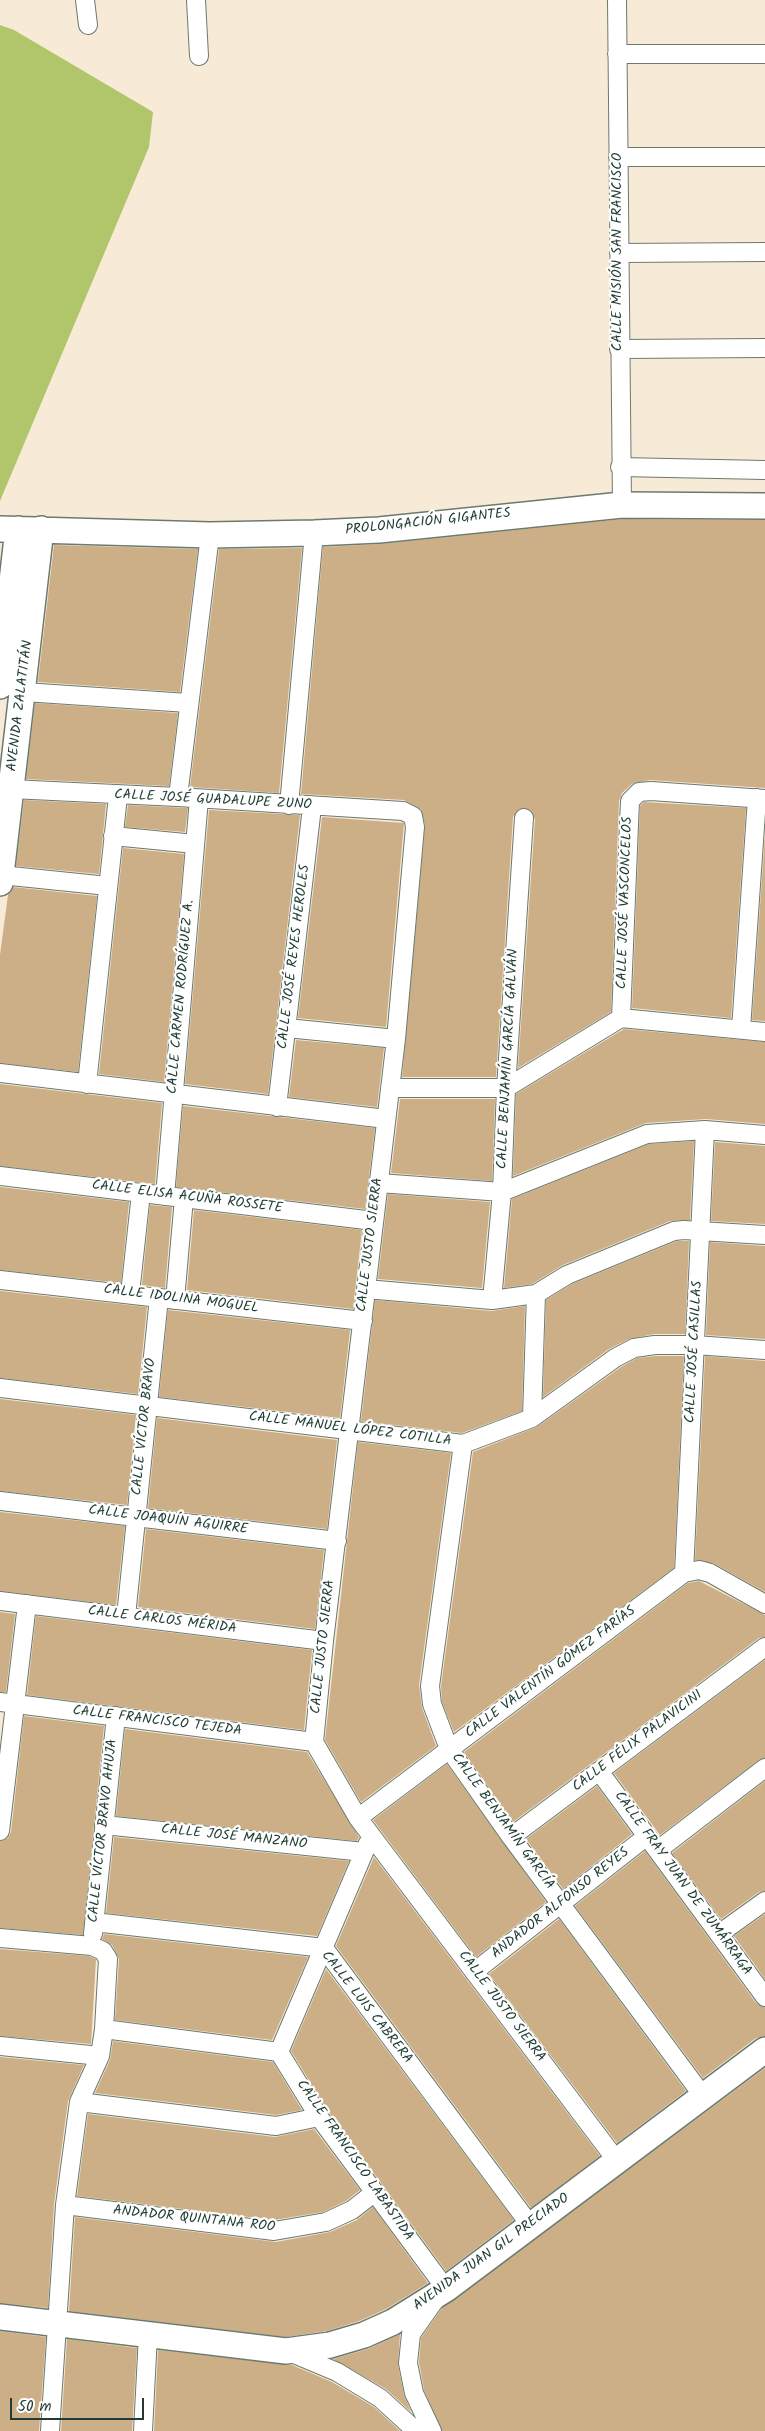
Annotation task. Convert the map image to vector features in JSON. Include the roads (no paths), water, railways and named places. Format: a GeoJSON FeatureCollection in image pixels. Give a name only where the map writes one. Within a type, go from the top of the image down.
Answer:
{"type":"FeatureCollection","features":[{"type":"Feature","properties":{"kind":"street"},"geometry":{"type":"LineString","coordinates":[[85,0],[88,25]]}},
{"type":"Feature","properties":{"kind":"street"},"geometry":{"type":"LineString","coordinates":[[196,0],[199,56]]}},
{"type":"Feature","properties":{"kind":"street","name":"CALLE MISIÓN SAN FRANCISCO"},"geometry":{"type":"LineString","coordinates":[[617,0],[620,467],[622,504]]}},
{"type":"Feature","properties":{"kind":"street"},"geometry":{"type":"LineString","coordinates":[[617,54],[765,54]]}},
{"type":"Feature","properties":{"kind":"street"},"geometry":{"type":"LineString","coordinates":[[618,157],[765,157]]}},
{"type":"Feature","properties":{"kind":"street"},"geometry":{"type":"LineString","coordinates":[[619,253],[765,252]]}},
{"type":"Feature","properties":{"kind":"street"},"geometry":{"type":"LineString","coordinates":[[619,349],[765,348]]}},
{"type":"Feature","properties":{"kind":"street"},"geometry":{"type":"LineString","coordinates":[[620,467],[765,470]]}},
{"type":"Feature","properties":{"kind":"street","name":"PROLONGACIÓN GIGANTES"},"geometry":{"type":"LineString","coordinates":[[20,529],[210,535],[379,530],[622,504],[765,506]]}},
{"type":"Feature","properties":{"kind":"street","name":"AVENIDA ZALATITÁN"},"geometry":{"type":"LineString","coordinates":[[0,879],[12,789],[12,689],[20,529]]}},
{"type":"Feature","properties":{"kind":"street"},"geometry":{"type":"LineString","coordinates":[[289,806],[314,532]]}},
{"type":"Feature","properties":{"kind":"street"},"geometry":{"type":"LineString","coordinates":[[178,797],[210,535]]}},
{"type":"Feature","properties":{"kind":"street"},"geometry":{"type":"LineString","coordinates":[[12,689],[188,703]]}},
{"type":"Feature","properties":{"kind":"street","name":"CALLE JOSÉ GUADALUPE ZUNO"},"geometry":{"type":"LineString","coordinates":[[12,789],[403,811],[413,816]]}},
{"type":"Feature","properties":{"kind":"street","name":"CALLE JOSÉ VASCONCELOS"},"geometry":{"type":"LineString","coordinates":[[620,1018],[630,801],[639,792],[651,791],[761,798]]}},
{"type":"Feature","properties":{"kind":"street"},"geometry":{"type":"LineString","coordinates":[[86,1084],[118,796]]}},
{"type":"Feature","properties":{"kind":"street"},"geometry":{"type":"LineString","coordinates":[[741,1029],[761,798]]}},
{"type":"Feature","properties":{"kind":"street","name":"CALLE CARMEN RODRÍGUEZ A."},"geometry":{"type":"LineString","coordinates":[[165,1196],[199,799]]}},
{"type":"Feature","properties":{"kind":"street","name":"CALLE JOSÉ REYES HEROLES"},"geometry":{"type":"LineString","coordinates":[[278,1107],[312,807]]}},
{"type":"Feature","properties":{"kind":"street","name":"CALLE JUSTO SIERRA"},"geometry":{"type":"LineString","coordinates":[[413,816],[415,827],[396,1039],[324,1641],[314,1742],[358,1818],[618,2160]]}},
{"type":"Feature","properties":{"kind":"street","name":"CALLE BENJAMÍN GARCÍA GALVÁN"},"geometry":{"type":"LineString","coordinates":[[492,1300],[502,1192],[506,1088],[524,818]]}},
{"type":"Feature","properties":{"kind":"street"},"geometry":{"type":"LineString","coordinates":[[114,836],[196,844]]}},
{"type":"Feature","properties":{"kind":"street"},"geometry":{"type":"LineString","coordinates":[[0,879],[108,886]]}},
{"type":"Feature","properties":{"kind":"street"},"geometry":{"type":"LineString","coordinates":[[390,1088],[506,1088],[620,1018],[765,1032]]}},
{"type":"Feature","properties":{"kind":"street"},"geometry":{"type":"LineString","coordinates":[[287,1028],[396,1039]]}},
{"type":"Feature","properties":{"kind":"street"},"geometry":{"type":"LineString","coordinates":[[0,1073],[386,1119]]}},
{"type":"Feature","properties":{"kind":"street"},"geometry":{"type":"LineString","coordinates":[[379,1183],[502,1192],[647,1134],[705,1130],[765,1135]]}},
{"type":"Feature","properties":{"kind":"street","name":"CALLE JOSÉ CASILLAS"},"geometry":{"type":"LineString","coordinates":[[691,1572],[695,1345],[705,1130]]}},
{"type":"Feature","properties":{"kind":"street","name":"CALLE ELISA ACUÑA ROSSETE"},"geometry":{"type":"LineString","coordinates":[[0,1176],[374,1221]]}},
{"type":"Feature","properties":{"kind":"street"},"geometry":{"type":"LineString","coordinates":[[130,1294],[141,1193]]}},
{"type":"Feature","properties":{"kind":"street","name":"CALLE VÍCTOR BRAVO"},"geometry":{"type":"LineString","coordinates":[[126,1616],[147,1405],[184,1198]]}},
{"type":"Feature","properties":{"kind":"street"},"geometry":{"type":"LineString","coordinates":[[366,1289],[492,1300],[536,1294],[567,1275],[674,1231],[765,1235]]}},
{"type":"Feature","properties":{"kind":"street","name":"CALLE IDOLINA MOGUEL"},"geometry":{"type":"LineString","coordinates":[[0,1280],[363,1321]]}},
{"type":"Feature","properties":{"kind":"street"},"geometry":{"type":"LineString","coordinates":[[532,1418],[536,1294]]}},
{"type":"Feature","properties":{"kind":"street","name":"CALLE MANUEL LÓPEZ COTILLA"},"geometry":{"type":"LineString","coordinates":[[0,1388],[463,1444],[532,1418],[615,1358],[634,1348],[655,1345],[695,1345],[765,1350]]}},
{"type":"Feature","properties":{"kind":"street","name":"CALLE BENJAMÍN GARCÍA"},"geometry":{"type":"LineString","coordinates":[[463,1444],[430,1686],[432,1704],[449,1749],[511,1837],[703,2096]]}},
{"type":"Feature","properties":{"kind":"street","name":"CALLE JOAQUÍN AGUIRRE"},"geometry":{"type":"LineString","coordinates":[[0,1501],[337,1541]]}},
{"type":"Feature","properties":{"kind":"street"},"geometry":{"type":"LineString","coordinates":[[691,1572],[710,1573],[765,1604]]}},
{"type":"Feature","properties":{"kind":"street","name":"CALLE VALENTÍN GÓMEZ FARÍAS"},"geometry":{"type":"LineString","coordinates":[[358,1818],[691,1572]]}},
{"type":"Feature","properties":{"kind":"street","name":"CALLE CARLOS MÉRIDA"},"geometry":{"type":"LineString","coordinates":[[0,1601],[324,1641]]}},
{"type":"Feature","properties":{"kind":"street"},"geometry":{"type":"LineString","coordinates":[[0,1832],[8,1703],[27,1604]]}},
{"type":"Feature","properties":{"kind":"street","name":"CALLE FÉLIX PALAVICINI"},"geometry":{"type":"LineString","coordinates":[[511,1837],[765,1647]]}},
{"type":"Feature","properties":{"kind":"street","name":"CALLE FRANCISCO TEJEDA"},"geometry":{"type":"LineString","coordinates":[[8,1703],[314,1742]]}},
{"type":"Feature","properties":{"kind":"street","name":"CALLE VÍCTOR BRAVO AHUJA"},"geometry":{"type":"LineString","coordinates":[[50,2431],[65,2205],[79,2102],[100,2056],[104,2028],[108,1959],[98,1949],[94,1922],[116,1716]]}},
{"type":"Feature","properties":{"kind":"street","name":"ANDADOR ALFONSO REYES"},"geometry":{"type":"LineString","coordinates":[[474,1972],[561,1904],[765,1768]]}},
{"type":"Feature","properties":{"kind":"street","name":"CALLE FRAY JUAN DE ZUMÁRRAGA"},"geometry":{"type":"LineString","coordinates":[[599,1771],[765,1997]]}},
{"type":"Feature","properties":{"kind":"street","name":"CALLE JOSÉ MANZANO"},"geometry":{"type":"LineString","coordinates":[[104,1825],[364,1852]]}},
{"type":"Feature","properties":{"kind":"street"},"geometry":{"type":"LineString","coordinates":[[104,2028],[279,2052],[371,1835]]}},
{"type":"Feature","properties":{"kind":"street"},"geometry":{"type":"LineString","coordinates":[[719,1934],[765,1901]]}},
{"type":"Feature","properties":{"kind":"street","name":"CALLE LUIS CABRERA"},"geometry":{"type":"LineString","coordinates":[[94,1922],[324,1948],[531,2226]]}},
{"type":"Feature","properties":{"kind":"street"},"geometry":{"type":"LineString","coordinates":[[0,1938],[98,1949]]}},
{"type":"Feature","properties":{"kind":"street"},"geometry":{"type":"LineString","coordinates":[[0,2046],[100,2056]]}},
{"type":"Feature","properties":{"kind":"street","name":"AVENIDA JUAN GIL PRECIADO"},"geometry":{"type":"LineString","coordinates":[[0,2317],[286,2351],[330,2346],[364,2335],[393,2322],[442,2292],[765,2050]]}},
{"type":"Feature","properties":{"kind":"street","name":"CALLE FRANCISCO LABASTIDA"},"geometry":{"type":"LineString","coordinates":[[279,2052],[319,2116],[375,2192],[442,2292]]}},
{"type":"Feature","properties":{"kind":"street"},"geometry":{"type":"LineString","coordinates":[[79,2102],[276,2126],[319,2116]]}},
{"type":"Feature","properties":{"kind":"street","name":"ANDADOR QUINTANA ROO"},"geometry":{"type":"LineString","coordinates":[[65,2205],[274,2231],[326,2222],[352,2210],[375,2192]]}},
{"type":"Feature","properties":{"kind":"street"},"geometry":{"type":"LineString","coordinates":[[432,2431],[414,2393],[408,2363],[411,2334],[442,2292]]}},
{"type":"Feature","properties":{"kind":"street"},"geometry":{"type":"LineString","coordinates":[[144,2431],[148,2335]]}},
{"type":"Feature","properties":{"kind":"street"},"geometry":{"type":"LineString","coordinates":[[286,2351],[337,2372],[380,2398],[416,2431]]}}]}
